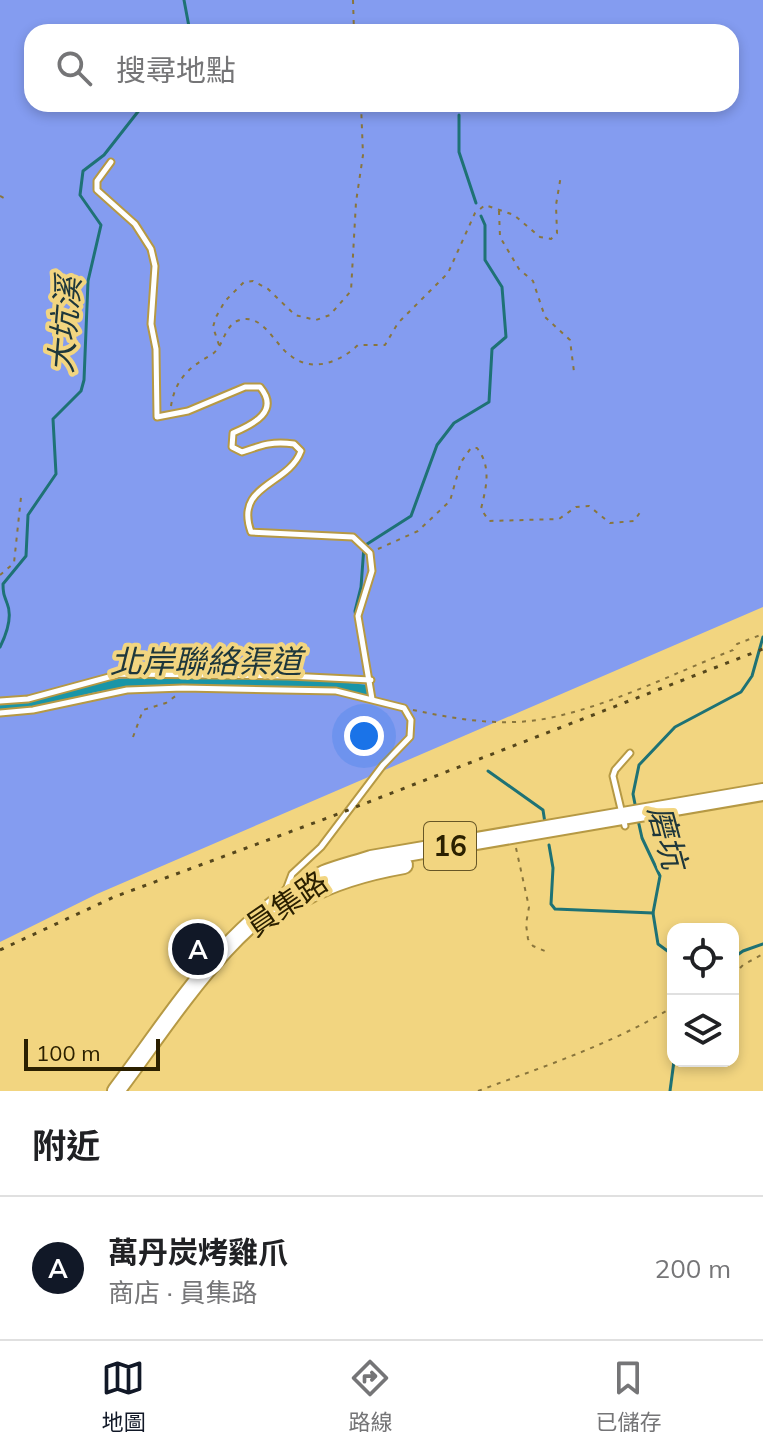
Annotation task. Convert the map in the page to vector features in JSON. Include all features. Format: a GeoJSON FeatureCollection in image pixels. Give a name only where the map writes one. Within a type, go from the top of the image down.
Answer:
{"type":"FeatureCollection","features":[{"type":"Feature","properties":{"kind":"main road","name":"16"},"geometry":{"type":"LineString","coordinates":[[651,817],[763,792]]}},
{"type":"Feature","properties":{"kind":"main road","name":"16"},"geometry":{"type":"LineString","coordinates":[[624,821],[763,802]]}},
{"type":"Feature","properties":{"kind":"main road","name":"員集路"},"geometry":{"type":"LineString","coordinates":[[116,1091],[205,972],[261,914],[324,875],[371,859],[624,821]]}},
{"type":"Feature","properties":{"kind":"main road","name":"員集路"},"geometry":{"type":"LineString","coordinates":[[127,1091],[210,981],[267,921],[287,908],[330,885],[374,870],[516,845],[624,821]]}},
{"type":"Feature","properties":{"kind":"lane"},"geometry":{"type":"LineString","coordinates":[[111,162],[97,181],[97,190],[135,224],[151,249],[155,266],[151,324],[156,349],[157,417],[188,411],[245,387],[260,387],[267,396],[267,407],[260,419],[233,433],[232,447],[242,452],[267,443],[281,442],[294,444],[301,451],[297,462],[250,501],[245,516],[251,532],[353,537],[369,553],[372,571],[358,616],[372,699]]}},
{"type":"Feature","properties":{"kind":"lane"},"geometry":{"type":"LineString","coordinates":[[0,701],[28,699],[120,674],[371,680]]}},
{"type":"Feature","properties":{"kind":"lane"},"geometry":{"type":"LineString","coordinates":[[183,674],[183,688]]}},
{"type":"Feature","properties":{"kind":"lane"},"geometry":{"type":"LineString","coordinates":[[0,713],[33,710],[127,690],[183,688],[336,691],[404,708],[411,720],[410,737],[383,765],[321,847],[292,874],[284,899]]}},
{"type":"Feature","properties":{"kind":"lane"},"geometry":{"type":"LineString","coordinates":[[624,821],[613,776],[630,753]]}},
{"type":"Feature","properties":{"kind":"path"},"geometry":{"type":"LineString","coordinates":[[353,0],[354,24]]}},
{"type":"Feature","properties":{"kind":"path"},"geometry":{"type":"LineString","coordinates":[[219,346],[214,336],[216,317],[225,301],[244,282],[253,281],[268,289],[295,315],[316,320],[330,315],[351,291],[356,202],[363,155],[361,112]]}},
{"type":"Feature","properties":{"kind":"path"},"geometry":{"type":"LineString","coordinates":[[169,415],[174,389],[183,375],[217,352],[229,328],[236,322],[246,319],[257,323],[271,333],[292,358],[313,364],[332,363],[345,357],[358,345],[385,345],[398,323],[448,273],[475,213],[485,205],[514,215],[540,237],[551,239],[557,233],[556,205],[561,175]]}},
{"type":"Feature","properties":{"kind":"path"},"geometry":{"type":"LineString","coordinates":[[0,196],[8,200]]}},
{"type":"Feature","properties":{"kind":"path"},"geometry":{"type":"LineString","coordinates":[[499,210],[500,237],[519,269],[533,281],[545,317],[570,340],[574,372]]}},
{"type":"Feature","properties":{"kind":"path"},"geometry":{"type":"LineString","coordinates":[[369,553],[418,531],[450,501],[461,462],[471,448],[477,448],[484,457],[488,482],[481,509],[489,521],[559,519],[576,507],[589,506],[610,523],[634,521],[641,511]]}},
{"type":"Feature","properties":{"kind":"path"},"geometry":{"type":"LineString","coordinates":[[0,575],[14,563],[21,497]]}},
{"type":"Feature","properties":{"kind":"path"},"geometry":{"type":"LineString","coordinates":[[404,708],[453,718],[500,722],[559,716],[733,650],[737,644],[763,634]]}},
{"type":"Feature","properties":{"kind":"path"},"geometry":{"type":"LineString","coordinates":[[133,737],[143,710],[166,703],[183,688]]}},
{"type":"Feature","properties":{"kind":"path"},"geometry":{"type":"LineString","coordinates":[[516,845],[529,907],[526,924],[528,939],[533,946],[545,951]]}},
{"type":"Feature","properties":{"kind":"path"},"geometry":{"type":"LineString","coordinates":[[739,969],[763,954]]}},
{"type":"Feature","properties":{"kind":"path"},"geometry":{"type":"LineString","coordinates":[[478,1091],[599,1046],[667,1011]]}},
{"type":"Feature","properties":{"kind":"shaded area"},"geometry":{"type":"Polygon","coordinates":[[[0,0],[763,0],[763,607],[97,894],[0,942],[0,0]]]}},
{"type":"Feature","properties":{"kind":"waterway","name":"大坑溪"},"geometry":{"type":"LineString","coordinates":[[184,0],[188,24]]}},
{"type":"Feature","properties":{"kind":"waterway","name":"大坑溪"},"geometry":{"type":"LineString","coordinates":[[0,647],[9,620],[3,584],[26,556],[28,515],[56,474],[53,419],[81,391],[84,380],[88,281],[101,225],[80,195],[83,171],[104,155],[138,112]]}},
{"type":"Feature","properties":{"kind":"waterway"},"geometry":{"type":"LineString","coordinates":[[459,115],[459,152],[476,203]]}},
{"type":"Feature","properties":{"kind":"waterway"},"geometry":{"type":"LineString","coordinates":[[364,665],[355,611],[361,587],[364,546],[411,516],[437,445],[454,423],[489,402],[492,349],[506,337],[502,287],[485,260],[485,225],[481,216]]}},
{"type":"Feature","properties":{"kind":"waterway","name":"磨坑"},"geometry":{"type":"LineString","coordinates":[[636,809],[633,794],[639,765],[675,727],[741,692],[752,676],[763,637]]}},
{"type":"Feature","properties":{"kind":"waterway","name":"北岸聯絡渠道"},"geometry":{"type":"LineString","coordinates":[[0,708],[27,705],[95,687],[172,681],[238,681],[367,690]]}},
{"type":"Feature","properties":{"kind":"waterway"},"geometry":{"type":"LineString","coordinates":[[488,771],[543,810],[545,823]]}},
{"type":"Feature","properties":{"kind":"waterway","name":"磨坑"},"geometry":{"type":"LineString","coordinates":[[638,820],[642,838],[660,876],[653,913],[658,944],[667,951]]}},
{"type":"Feature","properties":{"kind":"waterway"},"geometry":{"type":"LineString","coordinates":[[549,845],[553,868],[551,904],[555,909],[653,913]]}},
{"type":"Feature","properties":{"kind":"waterway"},"geometry":{"type":"LineString","coordinates":[[739,954],[763,944]]}},
{"type":"Feature","properties":{"kind":"waterway","name":"磨坑"},"geometry":{"type":"LineString","coordinates":[[670,1091],[673,1067]]}},
{"type":"Feature","properties":{"kind":"railway"},"geometry":{"type":"LineString","coordinates":[[0,950],[114,897],[763,649]]}},
{"type":"Feature","properties":{"kind":"place","name":"萬丹炭烤雞爪"},"geometry":{"type":"Point","coordinates":[198,949]}}]}
